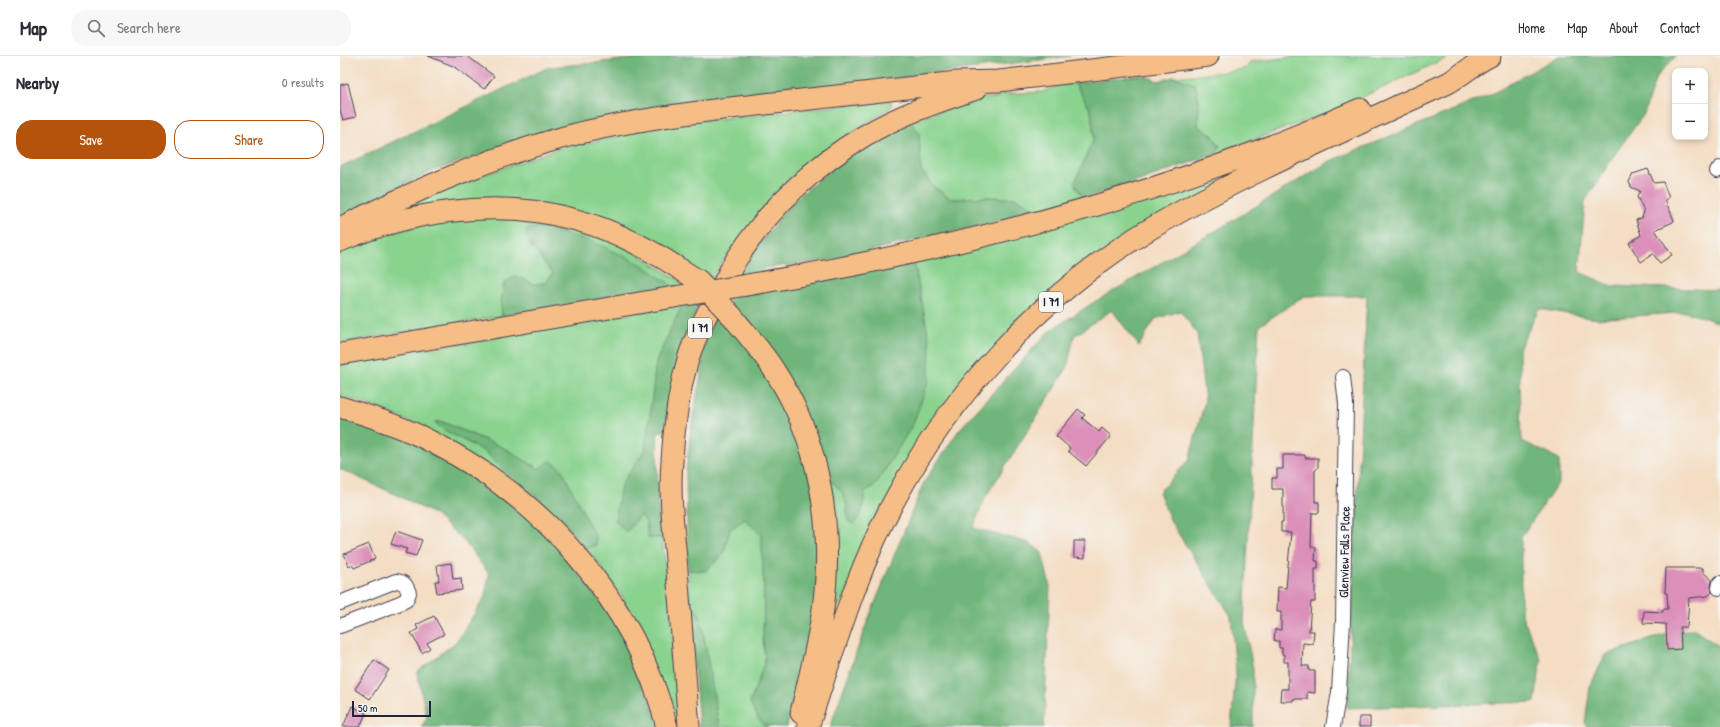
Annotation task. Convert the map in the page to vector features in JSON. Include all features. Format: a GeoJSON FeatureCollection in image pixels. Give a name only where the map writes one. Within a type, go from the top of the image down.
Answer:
{"type":"FeatureCollection","features":[{"type":"Feature","properties":{"kind":"highway","name":"I 71"},"geometry":{"type":"LineString","coordinates":[[689,727],[673,520],[672,462],[675,425],[682,385],[689,358],[702,321],[739,255],[753,236],[778,206],[805,179],[834,156],[864,136],[897,118],[925,106],[999,81],[1208,56]]}},
{"type":"Feature","properties":{"kind":"highway","name":"I 71"},"geometry":{"type":"LineString","coordinates":[[808,727],[858,583],[893,503],[917,461],[943,422],[981,373],[1011,340],[1068,288],[1107,257],[1181,211],[1255,174],[1449,82],[1486,58]]}},
{"type":"Feature","properties":{"kind":"highway"},"geometry":{"type":"LineString","coordinates":[[340,354],[858,265],[939,247],[1026,225],[1141,191],[1209,168],[1350,113],[1455,66],[1486,58]]}},
{"type":"Feature","properties":{"kind":"highway"},"geometry":{"type":"LineString","coordinates":[[340,228],[440,181],[476,166],[531,147],[641,120],[696,112],[956,82],[999,81]]}},
{"type":"Feature","properties":{"kind":"highway"},"geometry":{"type":"LineString","coordinates":[[340,241],[414,218],[470,210],[518,210],[562,216],[616,234],[664,258],[699,281],[755,343],[770,364],[792,403],[807,437],[816,467],[824,513],[826,550],[823,609],[798,727]]}},
{"type":"Feature","properties":{"kind":"highway"},"geometry":{"type":"LineString","coordinates":[[340,407],[380,419],[420,436],[496,480],[541,517],[571,548],[597,581],[616,609],[636,644],[653,683],[667,727]]}},
{"type":"Feature","properties":{"kind":"street","name":"Glenview Falls Place"},"geometry":{"type":"LineString","coordinates":[[1333,727],[1339,692],[1343,622],[1346,404],[1343,378]]}},
{"type":"Feature","properties":{"kind":"street"},"geometry":{"type":"LineString","coordinates":[[340,603],[396,581],[402,582],[406,585],[409,593],[406,600],[400,603],[340,626]]}},
{"type":"Feature","properties":{"kind":"green space"},"geometry":{"type":"Polygon","coordinates":[[[655,56],[1070,56],[881,80],[720,97],[614,116],[517,142],[430,172],[340,217],[340,167],[549,67],[655,56]]]}},
{"type":"Feature","properties":{"kind":"green space"},"geometry":{"type":"Polygon","coordinates":[[[1302,56],[1451,56],[1332,111],[1215,154],[1220,146],[1211,134],[1198,126],[1199,100],[1195,84],[1173,77],[1225,72],[1247,68],[1250,62],[1302,56]]]}},
{"type":"Feature","properties":{"kind":"green space"},"geometry":{"type":"Polygon","coordinates":[[[1559,56],[1676,56],[1656,77],[1644,114],[1615,154],[1585,201],[1579,272],[1612,286],[1720,290],[1720,323],[1687,312],[1597,319],[1539,309],[1519,349],[1522,441],[1559,459],[1559,482],[1521,537],[1521,613],[1541,660],[1535,702],[1347,708],[1367,296],[1304,296],[1259,326],[1244,621],[1253,669],[1253,727],[1231,727],[1236,672],[1231,616],[1171,522],[1159,492],[1189,460],[1205,401],[1197,333],[1180,311],[1155,319],[1139,346],[1112,310],[1074,336],[1067,368],[985,498],[973,528],[1030,543],[1042,553],[1050,586],[1044,727],[830,727],[866,625],[924,482],[959,430],[1049,331],[1096,301],[1330,161],[1490,95],[1559,56]]]}},
{"type":"Feature","properties":{"kind":"green space"},"geometry":{"type":"Polygon","coordinates":[[[1143,75],[1158,81],[1173,77],[1195,84],[1199,100],[1198,126],[1211,134],[1220,146],[1215,154],[1130,184],[1084,198],[1077,189],[1075,182],[1094,138],[1091,111],[1075,83],[1143,75]]]}},
{"type":"Feature","properties":{"kind":"green space"},"geometry":{"type":"Polygon","coordinates":[[[1075,83],[1091,111],[1094,138],[1075,182],[1077,189],[1084,198],[1038,211],[1016,198],[986,197],[951,199],[933,186],[921,170],[919,133],[911,122],[974,98],[997,98],[1003,94],[1042,92],[1060,85],[1075,83]]]}},
{"type":"Feature","properties":{"kind":"green space"},"geometry":{"type":"Polygon","coordinates":[[[890,100],[892,105],[890,108],[831,147],[730,250],[711,280],[603,218],[388,216],[411,201],[576,142],[583,144],[626,134],[633,130],[680,123],[890,100]]]}},
{"type":"Feature","properties":{"kind":"green space"},"geometry":{"type":"Polygon","coordinates":[[[911,122],[919,133],[921,170],[933,186],[951,199],[986,197],[1016,198],[1038,211],[990,224],[832,260],[763,268],[762,272],[733,277],[793,201],[853,151],[911,122]]]}},
{"type":"Feature","properties":{"kind":"green space"},"geometry":{"type":"Polygon","coordinates":[[[1284,149],[1014,324],[838,607],[834,605],[835,573],[837,567],[836,512],[828,479],[839,489],[846,501],[848,521],[862,512],[865,492],[877,483],[930,344],[914,262],[1284,149]]]}},
{"type":"Feature","properties":{"kind":"green space"},"geometry":{"type":"Polygon","coordinates":[[[458,215],[557,221],[632,250],[686,285],[674,287],[639,263],[531,246],[553,273],[545,283],[534,284],[516,276],[501,302],[502,316],[340,343],[340,247],[458,215]]]}},
{"type":"Feature","properties":{"kind":"green space"},"geometry":{"type":"Polygon","coordinates":[[[542,227],[591,241],[639,263],[674,287],[502,316],[501,302],[504,283],[516,276],[534,284],[545,283],[553,274],[531,246],[525,232],[530,228],[542,227]]]}},
{"type":"Feature","properties":{"kind":"green space"},"geometry":{"type":"Polygon","coordinates":[[[914,262],[930,344],[929,380],[913,424],[877,483],[865,492],[862,512],[854,524],[848,521],[846,501],[842,493],[828,479],[727,297],[914,262]]]}},
{"type":"Feature","properties":{"kind":"green space"},"geometry":{"type":"Polygon","coordinates":[[[700,301],[682,346],[665,430],[657,434],[658,503],[662,538],[648,538],[646,522],[641,515],[626,532],[615,520],[621,485],[645,450],[656,362],[682,305],[700,301]]]}},
{"type":"Feature","properties":{"kind":"green space"},"geometry":{"type":"Polygon","coordinates":[[[682,305],[656,362],[645,450],[637,463],[626,532],[641,515],[646,522],[648,538],[662,538],[669,592],[681,726],[675,727],[634,621],[621,595],[596,560],[585,548],[596,545],[539,469],[506,449],[443,422],[435,422],[446,431],[484,451],[509,475],[507,478],[447,442],[405,420],[384,410],[340,397],[340,364],[682,305]]]}},
{"type":"Feature","properties":{"kind":"green space"},"geometry":{"type":"Polygon","coordinates":[[[717,313],[753,353],[788,407],[815,492],[818,596],[787,727],[763,724],[750,703],[765,661],[763,638],[764,588],[761,535],[745,519],[730,529],[723,555],[705,571],[688,570],[686,473],[691,427],[703,365],[700,354],[717,313]]]}},
{"type":"Feature","properties":{"kind":"green space"},"geometry":{"type":"Polygon","coordinates":[[[340,418],[391,431],[459,465],[537,522],[620,626],[660,727],[421,727],[427,718],[417,672],[456,642],[485,597],[489,574],[464,541],[434,514],[340,469],[340,418]]]}},
{"type":"Feature","properties":{"kind":"green space"},"geometry":{"type":"Polygon","coordinates":[[[434,422],[443,422],[506,449],[539,469],[550,460],[562,470],[596,538],[596,545],[585,548],[553,512],[509,475],[484,451],[446,431],[434,422]]]}},
{"type":"Feature","properties":{"kind":"green space"},"geometry":{"type":"Polygon","coordinates":[[[745,519],[761,535],[764,588],[763,638],[765,661],[750,703],[762,724],[768,727],[719,727],[700,614],[689,604],[688,570],[705,571],[723,555],[730,529],[745,519]]]}},
{"type":"Feature","properties":{"kind":"green space"},"geometry":{"type":"Polygon","coordinates":[[[689,604],[700,614],[719,727],[699,727],[689,604]]]}},
{"type":"Feature","properties":{"kind":"green space"},"geometry":{"type":"Polygon","coordinates":[[[1693,629],[1720,647],[1720,724],[1715,727],[1587,727],[1585,722],[1590,687],[1605,655],[1660,636],[1693,629]]]}},
{"type":"Feature","properties":{"kind":"building"},"geometry":{"type":"Polygon","coordinates":[[[428,56],[467,56],[494,76],[484,89],[453,66],[428,56]]]}},
{"type":"Feature","properties":{"kind":"building"},"geometry":{"type":"Polygon","coordinates":[[[348,83],[356,117],[343,120],[340,110],[340,85],[348,83]]]}},
{"type":"Feature","properties":{"kind":"building"},"geometry":{"type":"Polygon","coordinates":[[[1648,169],[1654,183],[1663,182],[1669,198],[1665,200],[1674,220],[1673,222],[1655,230],[1672,255],[1660,263],[1653,254],[1641,262],[1629,243],[1641,235],[1636,220],[1642,218],[1644,211],[1637,197],[1640,191],[1631,187],[1629,182],[1633,174],[1648,169]]]}},
{"type":"Feature","properties":{"kind":"building"},"geometry":{"type":"Polygon","coordinates":[[[1078,409],[1085,415],[1082,418],[1099,432],[1102,428],[1111,436],[1086,466],[1068,451],[1070,448],[1056,436],[1078,409]]]}},
{"type":"Feature","properties":{"kind":"building"},"geometry":{"type":"Polygon","coordinates":[[[1283,455],[1305,455],[1305,458],[1318,458],[1318,467],[1315,471],[1315,502],[1319,502],[1319,513],[1312,513],[1311,547],[1316,547],[1315,561],[1318,561],[1318,569],[1315,569],[1315,602],[1311,602],[1309,631],[1314,631],[1313,644],[1303,643],[1302,666],[1309,666],[1309,671],[1315,671],[1315,693],[1307,692],[1307,699],[1293,699],[1293,701],[1280,701],[1281,689],[1288,689],[1288,662],[1284,662],[1282,648],[1279,648],[1279,641],[1274,641],[1275,629],[1281,630],[1281,612],[1277,612],[1278,587],[1286,588],[1291,532],[1281,532],[1281,522],[1283,522],[1283,489],[1272,489],[1272,478],[1277,478],[1277,469],[1283,469],[1283,455]]]}},
{"type":"Feature","properties":{"kind":"building"},"geometry":{"type":"Polygon","coordinates":[[[396,531],[422,540],[416,556],[405,553],[407,549],[391,544],[396,531]]]}},
{"type":"Feature","properties":{"kind":"building"},"geometry":{"type":"Polygon","coordinates":[[[1074,541],[1085,541],[1085,558],[1074,557],[1074,541]]]}},
{"type":"Feature","properties":{"kind":"building"},"geometry":{"type":"Polygon","coordinates":[[[369,544],[375,559],[354,568],[352,565],[349,566],[344,554],[369,544]]]}},
{"type":"Feature","properties":{"kind":"building"},"geometry":{"type":"Polygon","coordinates":[[[451,563],[453,579],[461,578],[462,590],[437,593],[435,581],[439,581],[437,565],[451,563]]]}},
{"type":"Feature","properties":{"kind":"building"},"geometry":{"type":"Polygon","coordinates":[[[1666,568],[1703,568],[1703,572],[1712,580],[1712,592],[1708,596],[1689,598],[1687,627],[1680,627],[1681,649],[1667,650],[1666,624],[1643,623],[1644,611],[1663,612],[1663,609],[1668,609],[1667,593],[1665,593],[1666,568]]]}},
{"type":"Feature","properties":{"kind":"building"},"geometry":{"type":"Polygon","coordinates":[[[434,616],[444,634],[427,643],[430,648],[422,653],[411,633],[418,629],[416,625],[434,616]]]}},
{"type":"Feature","properties":{"kind":"building"},"geometry":{"type":"Polygon","coordinates":[[[374,660],[389,670],[370,699],[355,689],[374,660]]]}},
{"type":"Feature","properties":{"kind":"building"},"geometry":{"type":"Polygon","coordinates":[[[352,706],[366,713],[360,727],[343,727],[352,706]]]}},
{"type":"Feature","properties":{"kind":"building"},"geometry":{"type":"Polygon","coordinates":[[[1359,717],[1370,717],[1370,727],[1359,727],[1359,717]]]}}]}
